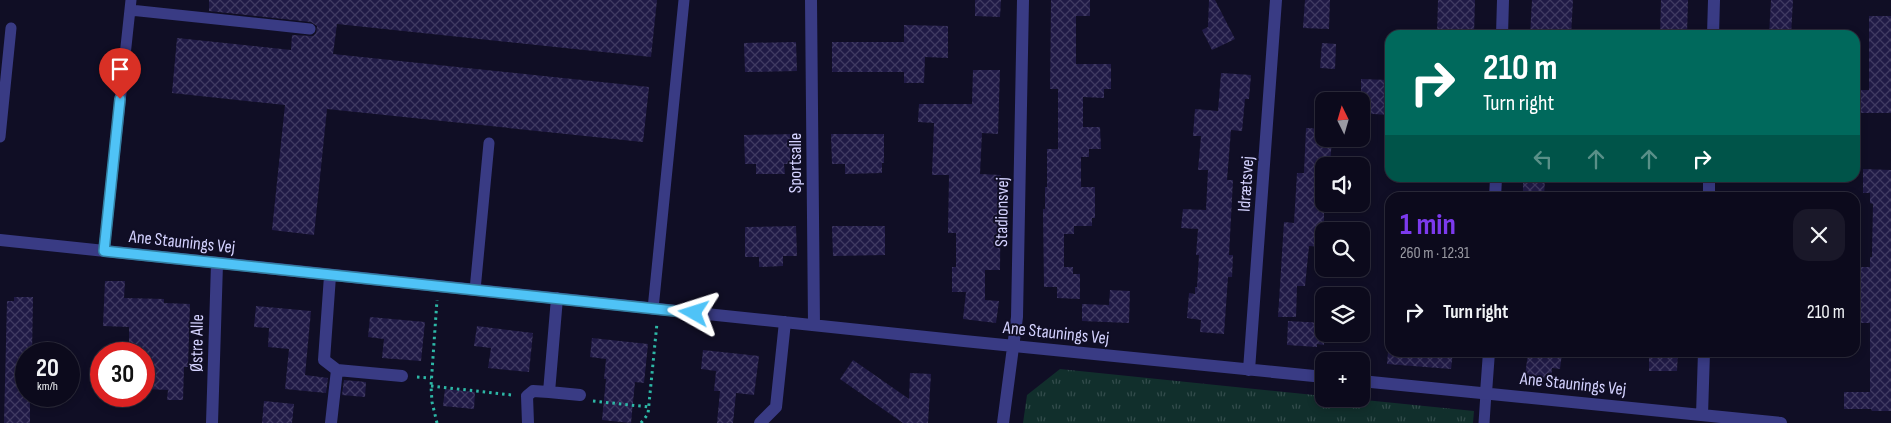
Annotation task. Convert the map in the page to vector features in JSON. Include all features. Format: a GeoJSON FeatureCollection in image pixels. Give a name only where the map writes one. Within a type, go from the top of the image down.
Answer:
{"type":"FeatureCollection","features":[{"type":"Feature","properties":{"kind":"street","name":"Sportsalle"},"geometry":{"type":"LineString","coordinates":[[811,0],[814,325]]}},
{"type":"Feature","properties":{"kind":"street","name":"Stadionsvej"},"geometry":{"type":"LineString","coordinates":[[1002,423],[1017,317],[1023,0]]}},
{"type":"Feature","properties":{"kind":"street","name":"Idrætsvej"},"geometry":{"type":"LineString","coordinates":[[1249,370],[1276,0]]}},
{"type":"Feature","properties":{"kind":"street"},"geometry":{"type":"LineString","coordinates":[[1502,30],[1503,0]]}},
{"type":"Feature","properties":{"kind":"street"},"geometry":{"type":"LineString","coordinates":[[1713,30],[1714,0]]}},
{"type":"Feature","properties":{"kind":"street","name":"Ane Staunings Vej"},"geometry":{"type":"LineString","coordinates":[[0,240],[656,310],[1315,376]]}},
{"type":"Feature","properties":{"kind":"street","name":"Østre Alle"},"geometry":{"type":"LineString","coordinates":[[212,423],[217,264]]}},
{"type":"Feature","properties":{"kind":"street"},"geometry":{"type":"LineString","coordinates":[[330,276],[324,360],[337,370],[402,376]]}},
{"type":"Feature","properties":{"kind":"street"},"geometry":{"type":"LineString","coordinates":[[548,392],[557,298]]}},
{"type":"Feature","properties":{"kind":"street"},"geometry":{"type":"LineString","coordinates":[[760,423],[776,407],[784,322]]}},
{"type":"Feature","properties":{"kind":"street"},"geometry":{"type":"LineString","coordinates":[[1486,393],[1489,357]]}},
{"type":"Feature","properties":{"kind":"street"},"geometry":{"type":"LineString","coordinates":[[1702,415],[1704,357]]}},
{"type":"Feature","properties":{"kind":"street"},"geometry":{"type":"LineString","coordinates":[[331,423],[337,370]]}},
{"type":"Feature","properties":{"kind":"street","name":"Ane Staunings Vej"},"geometry":{"type":"LineString","coordinates":[[1370,382],[1781,423]]}},
{"type":"Feature","properties":{"kind":"street"},"geometry":{"type":"LineString","coordinates":[[528,423],[527,396],[533,391],[580,395]]}},
{"type":"Feature","properties":{"kind":"lane"},"geometry":{"type":"LineString","coordinates":[[656,310],[684,0]]}},
{"type":"Feature","properties":{"kind":"lane"},"geometry":{"type":"LineString","coordinates":[[104,251],[130,5],[310,29]]}},
{"type":"Feature","properties":{"kind":"lane"},"geometry":{"type":"LineString","coordinates":[[0,137],[12,28]]}},
{"type":"Feature","properties":{"kind":"lane"},"geometry":{"type":"LineString","coordinates":[[475,290],[489,143]]}},
{"type":"Feature","properties":{"kind":"lane"},"geometry":{"type":"LineString","coordinates":[[1484,423],[1486,393]]}},
{"type":"Feature","properties":{"kind":"path"},"geometry":{"type":"LineString","coordinates":[[437,423],[432,402],[431,386],[438,287]]}},
{"type":"Feature","properties":{"kind":"path"},"geometry":{"type":"LineString","coordinates":[[641,423],[648,414],[649,407],[656,310]]}},
{"type":"Feature","properties":{"kind":"path"},"geometry":{"type":"LineString","coordinates":[[431,386],[527,396]]}},
{"type":"Feature","properties":{"kind":"path"},"geometry":{"type":"LineString","coordinates":[[580,395],[596,402],[649,407]]}},
{"type":"Feature","properties":{"kind":"green space"},"geometry":{"type":"Polygon","coordinates":[[[1060,369],[1315,395],[1315,407],[1370,407],[1370,401],[1474,411],[1473,423],[1023,423],[1027,395],[1060,369]]]}},
{"type":"Feature","properties":{"kind":"building"},"geometry":{"type":"Polygon","coordinates":[[[209,0],[657,0],[651,57],[337,24],[333,54],[649,87],[643,142],[327,109],[314,235],[272,230],[285,105],[172,93],[177,38],[291,50],[292,35],[313,36],[316,33],[317,26],[311,22],[209,11],[209,0]]]}},
{"type":"Feature","properties":{"kind":"building"},"geometry":{"type":"Polygon","coordinates":[[[975,0],[1001,0],[1000,17],[975,16],[975,0]]]}},
{"type":"Feature","properties":{"kind":"building"},"geometry":{"type":"Polygon","coordinates":[[[1051,0],[1090,0],[1090,16],[1076,16],[1076,64],[1111,64],[1111,89],[1104,89],[1104,98],[1083,97],[1083,127],[1100,127],[1101,149],[1089,149],[1089,157],[1081,157],[1081,187],[1095,187],[1095,218],[1092,218],[1092,226],[1074,226],[1074,234],[1064,234],[1064,267],[1073,267],[1073,274],[1080,274],[1080,299],[1057,298],[1057,287],[1044,287],[1043,209],[1045,209],[1045,187],[1047,187],[1047,149],[1058,149],[1058,89],[1050,89],[1051,0]]]}},
{"type":"Feature","properties":{"kind":"building"},"geometry":{"type":"Polygon","coordinates":[[[1209,0],[1215,0],[1235,39],[1212,50],[1202,30],[1208,27],[1209,0]]]}},
{"type":"Feature","properties":{"kind":"building"},"geometry":{"type":"Polygon","coordinates":[[[1305,0],[1330,0],[1329,29],[1303,28],[1305,0]]]}},
{"type":"Feature","properties":{"kind":"building"},"geometry":{"type":"Polygon","coordinates":[[[1438,0],[1475,0],[1474,30],[1437,30],[1438,0]]]}},
{"type":"Feature","properties":{"kind":"building"},"geometry":{"type":"Polygon","coordinates":[[[1532,0],[1573,0],[1571,30],[1530,30],[1532,0]]]}},
{"type":"Feature","properties":{"kind":"building"},"geometry":{"type":"Polygon","coordinates":[[[1661,0],[1688,0],[1687,30],[1660,30],[1661,0]]]}},
{"type":"Feature","properties":{"kind":"building"},"geometry":{"type":"Polygon","coordinates":[[[1771,0],[1793,0],[1791,30],[1769,30],[1771,0]]]}},
{"type":"Feature","properties":{"kind":"building"},"geometry":{"type":"Polygon","coordinates":[[[1869,16],[1891,16],[1891,113],[1860,113],[1860,90],[1869,90],[1869,16]]]}},
{"type":"Feature","properties":{"kind":"building"},"geometry":{"type":"Polygon","coordinates":[[[904,25],[948,26],[948,58],[925,57],[924,83],[904,83],[904,72],[832,72],[832,42],[904,42],[904,25]]]}},
{"type":"Feature","properties":{"kind":"building"},"geometry":{"type":"Polygon","coordinates":[[[796,42],[797,71],[745,72],[744,43],[796,42]]]}},
{"type":"Feature","properties":{"kind":"building"},"geometry":{"type":"Polygon","coordinates":[[[1322,43],[1336,44],[1335,69],[1320,68],[1322,43]]]}},
{"type":"Feature","properties":{"kind":"building"},"geometry":{"type":"Polygon","coordinates":[[[973,70],[1000,70],[998,134],[982,133],[980,174],[1001,175],[1000,270],[985,270],[985,300],[999,301],[996,323],[963,319],[966,292],[952,292],[952,267],[956,267],[956,233],[948,233],[949,175],[932,175],[934,123],[918,122],[919,104],[972,104],[973,70]]]}},
{"type":"Feature","properties":{"kind":"building"},"geometry":{"type":"Polygon","coordinates":[[[1221,73],[1251,75],[1249,99],[1245,99],[1242,131],[1231,130],[1227,180],[1233,180],[1229,255],[1233,255],[1232,277],[1228,277],[1224,334],[1200,332],[1201,320],[1187,318],[1189,293],[1195,294],[1195,287],[1197,287],[1199,255],[1196,255],[1198,229],[1181,228],[1183,209],[1206,210],[1208,170],[1198,170],[1201,136],[1193,136],[1195,109],[1218,111],[1221,73]]]}},
{"type":"Feature","properties":{"kind":"building"},"geometry":{"type":"Polygon","coordinates":[[[1361,79],[1385,80],[1385,115],[1370,114],[1370,92],[1361,92],[1361,79]]]}},
{"type":"Feature","properties":{"kind":"building"},"geometry":{"type":"Polygon","coordinates":[[[1306,128],[1315,128],[1315,148],[1331,148],[1331,157],[1315,157],[1315,212],[1324,212],[1324,222],[1315,222],[1315,246],[1309,246],[1305,286],[1297,286],[1296,317],[1278,317],[1284,222],[1294,223],[1297,173],[1304,173],[1306,128]]]}},
{"type":"Feature","properties":{"kind":"building"},"geometry":{"type":"Polygon","coordinates":[[[796,134],[796,164],[784,164],[785,174],[756,174],[756,164],[745,164],[744,135],[796,134]]]}},
{"type":"Feature","properties":{"kind":"building"},"geometry":{"type":"Polygon","coordinates":[[[831,134],[884,134],[882,173],[845,174],[845,164],[832,164],[831,134]]]}},
{"type":"Feature","properties":{"kind":"building"},"geometry":{"type":"Polygon","coordinates":[[[1863,169],[1891,170],[1891,411],[1844,409],[1844,392],[1870,392],[1870,323],[1860,323],[1860,267],[1870,267],[1870,257],[1872,257],[1873,204],[1870,203],[1870,193],[1863,193],[1863,169]]]}},
{"type":"Feature","properties":{"kind":"building"},"geometry":{"type":"Polygon","coordinates":[[[1523,182],[1545,182],[1544,192],[1523,192],[1523,182]]]}},
{"type":"Feature","properties":{"kind":"building"},"geometry":{"type":"Polygon","coordinates":[[[796,226],[797,256],[783,256],[783,266],[759,267],[759,257],[745,257],[745,227],[796,226]]]}},
{"type":"Feature","properties":{"kind":"building"},"geometry":{"type":"Polygon","coordinates":[[[832,226],[885,226],[885,255],[833,256],[832,226]]]}},
{"type":"Feature","properties":{"kind":"building"},"geometry":{"type":"Polygon","coordinates":[[[105,281],[125,281],[124,298],[164,299],[164,303],[190,304],[188,367],[184,367],[183,400],[167,400],[168,390],[155,389],[155,342],[129,342],[129,327],[103,326],[105,281]]]}},
{"type":"Feature","properties":{"kind":"building"},"geometry":{"type":"Polygon","coordinates":[[[1110,290],[1130,291],[1129,323],[1082,321],[1082,304],[1109,305],[1110,290]]]}},
{"type":"Feature","properties":{"kind":"building"},"geometry":{"type":"Polygon","coordinates":[[[14,297],[33,297],[32,342],[15,342],[15,407],[30,407],[30,423],[4,423],[7,301],[14,301],[14,297]]]}},
{"type":"Feature","properties":{"kind":"building"},"geometry":{"type":"Polygon","coordinates":[[[256,306],[311,311],[305,375],[328,378],[326,393],[285,389],[289,349],[268,347],[269,328],[254,327],[256,306]]]}},
{"type":"Feature","properties":{"kind":"building"},"geometry":{"type":"Polygon","coordinates":[[[370,317],[425,322],[421,361],[382,358],[384,339],[368,337],[370,317]]]}},
{"type":"Feature","properties":{"kind":"building"},"geometry":{"type":"Polygon","coordinates":[[[1288,321],[1315,322],[1315,342],[1324,342],[1324,345],[1317,344],[1317,347],[1287,345],[1288,321]]]}},
{"type":"Feature","properties":{"kind":"building"},"geometry":{"type":"Polygon","coordinates":[[[477,326],[533,333],[529,372],[488,368],[491,348],[474,346],[477,326]]]}},
{"type":"Feature","properties":{"kind":"building"},"geometry":{"type":"Polygon","coordinates":[[[592,338],[648,344],[644,383],[635,382],[631,423],[602,420],[606,359],[590,357],[592,338]]]}},
{"type":"Feature","properties":{"kind":"building"},"geometry":{"type":"Polygon","coordinates":[[[703,350],[759,356],[754,395],[736,393],[733,423],[717,423],[720,391],[714,391],[716,371],[701,369],[703,350]]]}},
{"type":"Feature","properties":{"kind":"building"},"geometry":{"type":"Polygon","coordinates":[[[1388,357],[1452,357],[1451,369],[1387,364],[1388,357]]]}},
{"type":"Feature","properties":{"kind":"building"},"geometry":{"type":"Polygon","coordinates":[[[1527,357],[1562,357],[1560,369],[1552,368],[1551,379],[1525,376],[1527,357]]]}},
{"type":"Feature","properties":{"kind":"building"},"geometry":{"type":"Polygon","coordinates":[[[1649,357],[1678,357],[1677,371],[1649,371],[1649,357]]]}},
{"type":"Feature","properties":{"kind":"building"},"geometry":{"type":"Polygon","coordinates":[[[853,360],[909,399],[910,373],[931,374],[928,423],[903,423],[840,379],[853,360]]]}},
{"type":"Feature","properties":{"kind":"building"},"geometry":{"type":"Polygon","coordinates":[[[344,380],[366,382],[365,397],[342,395],[344,380]]]}},
{"type":"Feature","properties":{"kind":"building"},"geometry":{"type":"Polygon","coordinates":[[[445,389],[475,392],[474,409],[443,406],[445,389]]]}},
{"type":"Feature","properties":{"kind":"building"},"geometry":{"type":"Polygon","coordinates":[[[264,401],[294,404],[292,423],[262,423],[264,401]]]}},
{"type":"Feature","properties":{"kind":"route"},"geometry":{"type":"LineString","coordinates":[[120,99],[104,251],[694,313]]}}]}
